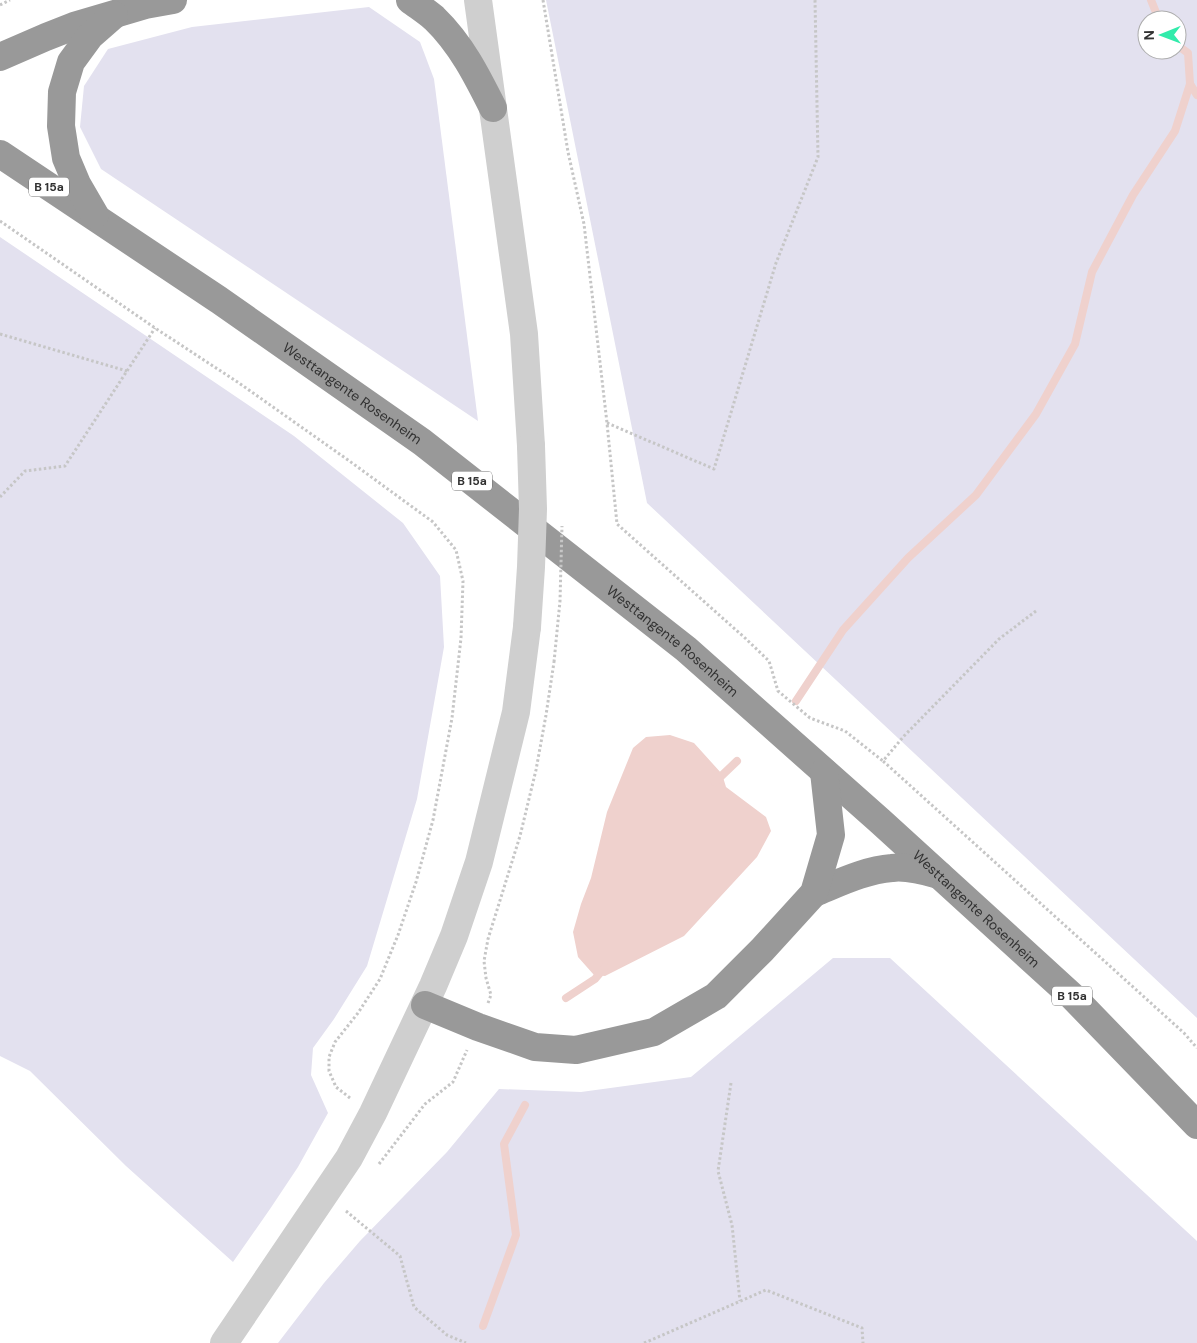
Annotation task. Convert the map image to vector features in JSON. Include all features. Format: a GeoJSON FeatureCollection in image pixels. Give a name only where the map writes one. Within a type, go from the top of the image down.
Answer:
{"type":"FeatureCollection","features":[{"type":"Feature","properties":{"kind":"highway"},"geometry":{"type":"LineString","coordinates":[[0,57],[46,36],[74,26],[145,5],[173,0]]}},
{"type":"Feature","properties":{"kind":"highway"},"geometry":{"type":"LineString","coordinates":[[410,0],[434,18],[460,46],[493,108]]}},
{"type":"Feature","properties":{"kind":"highway"},"geometry":{"type":"LineString","coordinates":[[97,219],[77,184],[66,158],[61,126],[62,92],[71,62],[90,36],[114,15]]}},
{"type":"Feature","properties":{"kind":"highway","name":"B 15a"},"geometry":{"type":"LineString","coordinates":[[0,154],[97,219]]}},
{"type":"Feature","properties":{"kind":"highway","name":"Westtangente Rosenheim"},"geometry":{"type":"LineString","coordinates":[[97,219],[218,300],[422,442],[686,650],[1072,996],[1197,1125]]}},
{"type":"Feature","properties":{"kind":"highway"},"geometry":{"type":"LineString","coordinates":[[425,1005],[478,1027],[535,1047],[576,1050],[654,1032],[716,996],[762,950],[814,893],[831,835],[824,772]]}},
{"type":"Feature","properties":{"kind":"highway"},"geometry":{"type":"LineString","coordinates":[[814,893],[863,874],[894,868],[920,870],[939,875]]}},
{"type":"Feature","properties":{"kind":"street"},"geometry":{"type":"LineString","coordinates":[[224,1343],[349,1158],[425,1005],[454,936],[479,862],[516,712],[531,567],[533,509],[531,446],[524,334],[478,0]]}},
{"type":"Feature","properties":{"kind":"path"},"geometry":{"type":"LineString","coordinates":[[0,5],[10,0]]}},
{"type":"Feature","properties":{"kind":"path"},"geometry":{"type":"LineString","coordinates":[[543,0],[568,152],[584,224],[607,422],[616,524],[769,661],[778,691],[810,718],[845,731],[883,761],[1184,1033],[1197,1048]]}},
{"type":"Feature","properties":{"kind":"path"},"geometry":{"type":"LineString","coordinates":[[607,422],[714,469],[776,263],[818,157],[815,0]]}},
{"type":"Feature","properties":{"kind":"path"},"geometry":{"type":"LineString","coordinates":[[0,221],[154,328],[239,383],[356,466],[433,522],[456,550],[463,582],[460,638],[452,718],[433,820],[416,882],[398,935],[380,979],[358,1013],[335,1042],[329,1056],[329,1071],[336,1087],[347,1097],[373,1113]]}},
{"type":"Feature","properties":{"kind":"path"},"geometry":{"type":"LineString","coordinates":[[0,497],[25,471],[65,466],[154,328]]}},
{"type":"Feature","properties":{"kind":"path"},"geometry":{"type":"LineString","coordinates":[[0,334],[127,371]]}},
{"type":"Feature","properties":{"kind":"path"},"geometry":{"type":"LineString","coordinates":[[883,761],[998,639],[1036,611]]}},
{"type":"Feature","properties":{"kind":"path"},"geometry":{"type":"LineString","coordinates":[[731,1083],[718,1171],[732,1225],[740,1301]]}},
{"type":"Feature","properties":{"kind":"path"},"geometry":{"type":"LineString","coordinates":[[344,1210],[400,1256],[414,1307],[447,1335],[466,1343]]}},
{"type":"Feature","properties":{"kind":"path"},"geometry":{"type":"LineString","coordinates":[[644,1343],[766,1290],[862,1328],[863,1343]]}},
{"type":"Feature","properties":{"kind":"shaded area"},"geometry":{"type":"Polygon","coordinates":[[[546,0],[1197,0],[1197,1018],[647,503],[546,0]]]}},
{"type":"Feature","properties":{"kind":"shaded area"},"geometry":{"type":"Polygon","coordinates":[[[369,7],[420,42],[434,79],[478,421],[101,169],[80,127],[84,86],[108,49],[192,27],[369,7]]]}},
{"type":"Feature","properties":{"kind":"shaded area"},"geometry":{"type":"Polygon","coordinates":[[[0,237],[294,436],[403,523],[440,576],[444,647],[417,799],[367,966],[334,1019],[313,1048],[311,1075],[328,1113],[298,1167],[233,1262],[126,1166],[30,1071],[0,1056],[0,237]]]}},
{"type":"Feature","properties":{"kind":"shaded area"},"geometry":{"type":"Polygon","coordinates":[[[670,735],[694,743],[722,774],[726,787],[766,817],[771,831],[757,857],[684,936],[605,976],[594,975],[578,957],[573,932],[591,878],[607,812],[633,748],[646,737],[670,735]]]}},
{"type":"Feature","properties":{"kind":"shaded area"},"geometry":{"type":"Polygon","coordinates":[[[833,958],[890,958],[1197,1241],[1197,1343],[278,1343],[324,1283],[360,1241],[447,1152],[499,1089],[581,1092],[691,1077],[833,958]]]}},
{"type":"Feature","properties":{"kind":"waterway"},"geometry":{"type":"LineString","coordinates":[[1151,0],[1155,10]]}},
{"type":"Feature","properties":{"kind":"waterway"},"geometry":{"type":"LineString","coordinates":[[1187,52],[1190,84],[1197,95]]}},
{"type":"Feature","properties":{"kind":"waterway"},"geometry":{"type":"LineString","coordinates":[[796,701],[843,630],[908,558],[976,495],[1036,414],[1075,344],[1092,272],[1133,195],[1175,131],[1190,84]]}},
{"type":"Feature","properties":{"kind":"waterway"},"geometry":{"type":"LineString","coordinates":[[715,782],[737,761]]}},
{"type":"Feature","properties":{"kind":"waterway"},"geometry":{"type":"LineString","coordinates":[[566,998],[595,979],[605,967]]}},
{"type":"Feature","properties":{"kind":"waterway"},"geometry":{"type":"LineString","coordinates":[[483,1326],[516,1235],[504,1144],[525,1105]]}}]}
